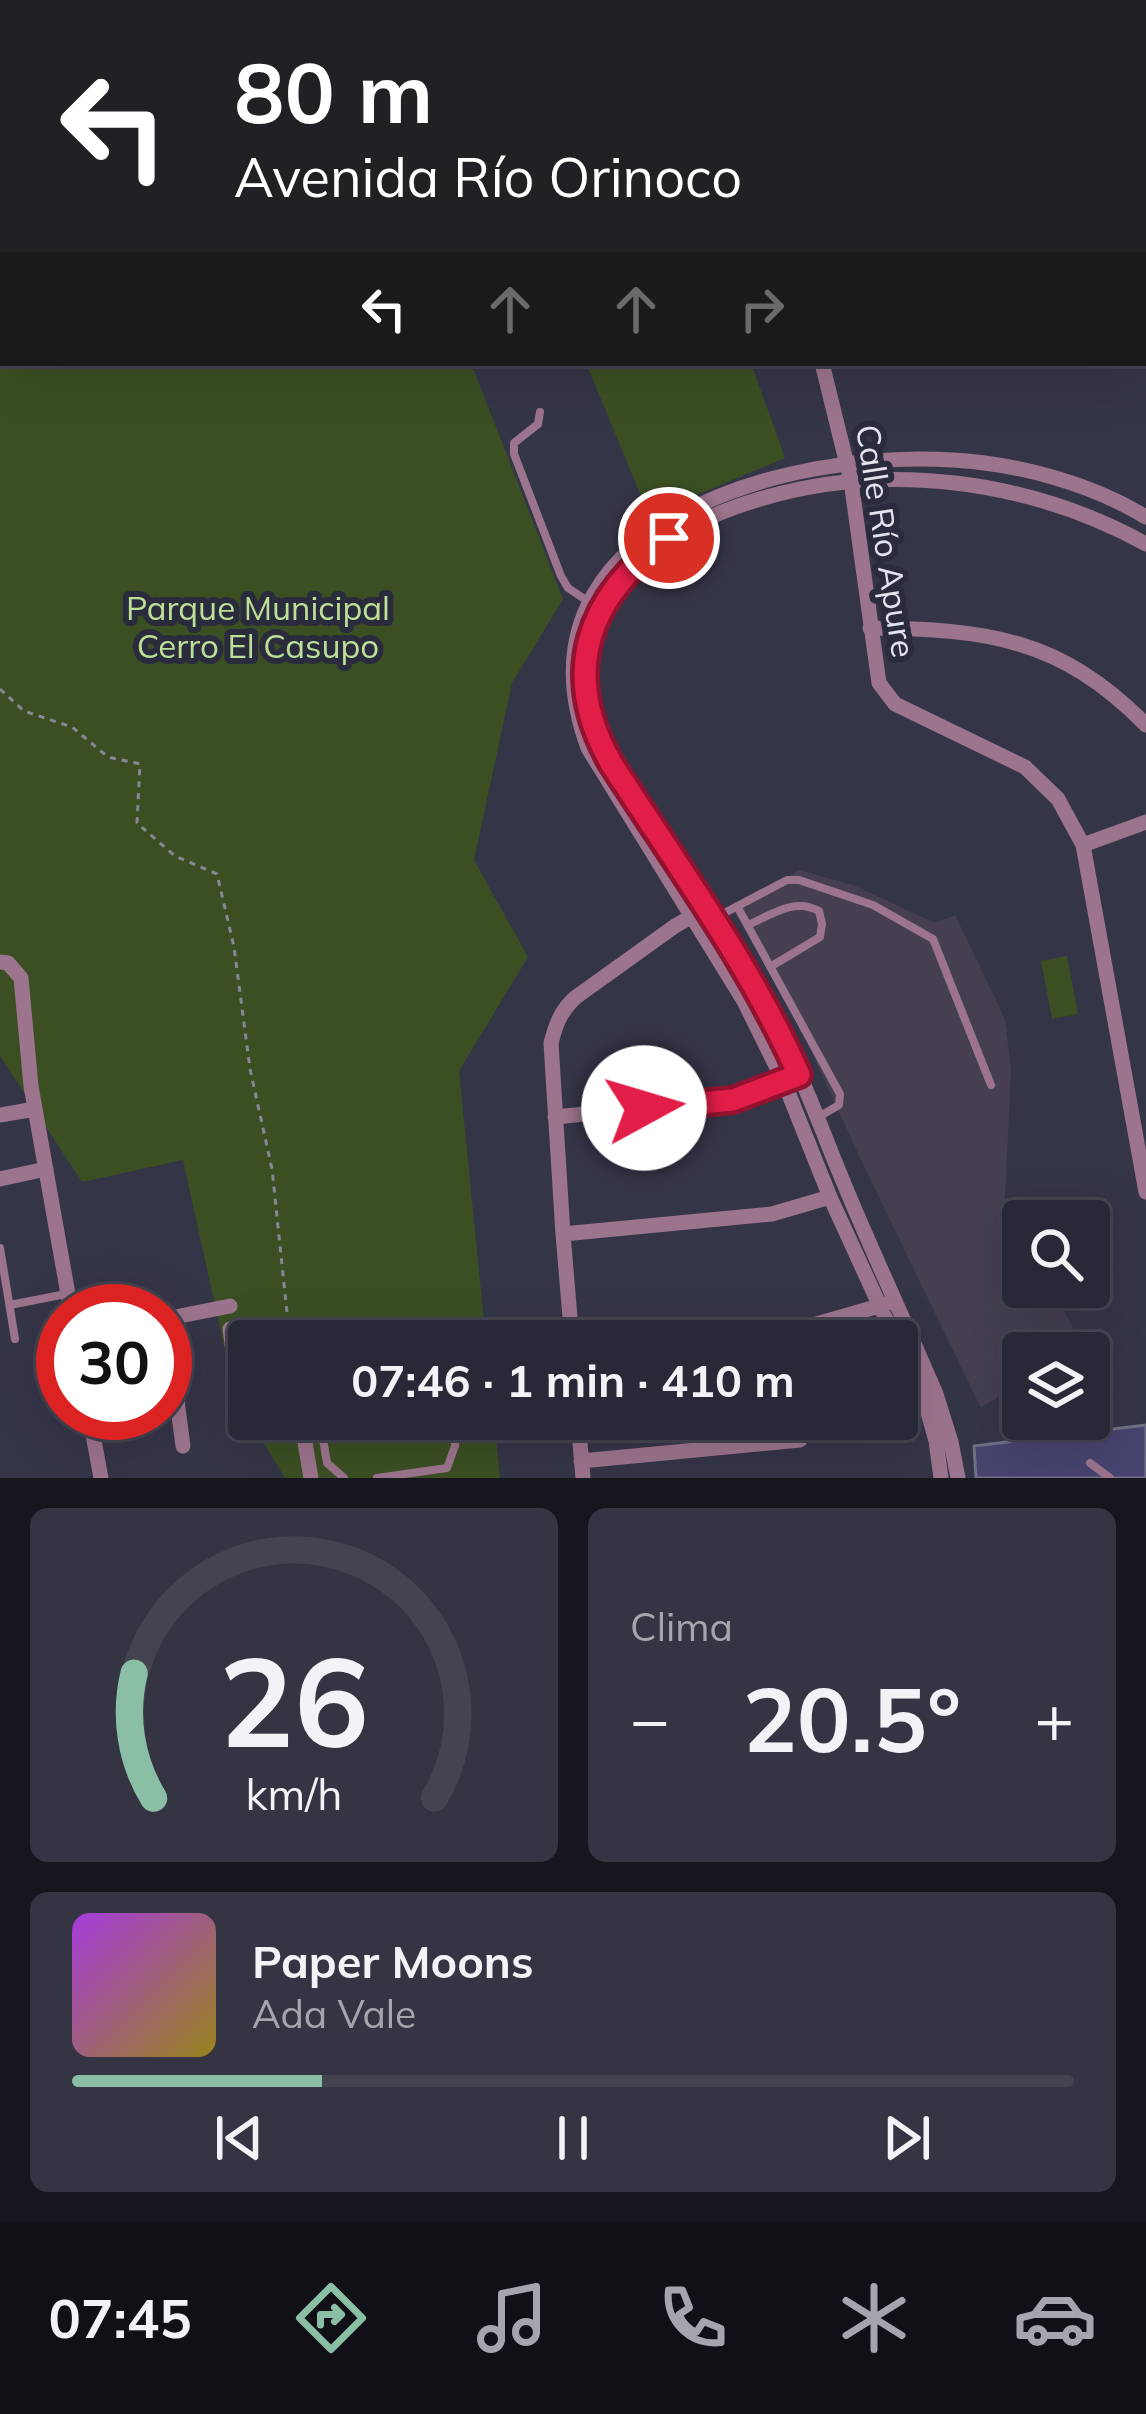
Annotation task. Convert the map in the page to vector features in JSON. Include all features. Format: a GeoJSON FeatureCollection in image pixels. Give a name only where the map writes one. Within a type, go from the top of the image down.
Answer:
{"type":"FeatureCollection","features":[{"type":"Feature","properties":{"kind":"street","name":"Calle Río Apure"},"geometry":{"type":"LineString","coordinates":[[823,366],[850,472],[879,683],[895,704],[1025,767],[1058,799],[1083,844],[1146,1192]]}},
{"type":"Feature","properties":{"kind":"street"},"geometry":{"type":"LineString","coordinates":[[850,472],[912,459],[957,460],[1080,486],[1146,517]]}},
{"type":"Feature","properties":{"kind":"street"},"geometry":{"type":"LineString","coordinates":[[940,1478],[927,1409],[816,1118],[744,1001],[703,915],[596,765],[585,694],[586,662],[599,614],[645,546],[695,508],[750,485],[807,469],[969,484],[1023,494],[1079,511],[1146,544]]}},
{"type":"Feature","properties":{"kind":"street"},"geometry":{"type":"LineString","coordinates":[[594,745],[578,721],[574,646],[589,602],[610,568],[623,553],[645,546]]}},
{"type":"Feature","properties":{"kind":"street"},"geometry":{"type":"LineString","coordinates":[[870,628],[944,628],[1017,642],[1080,670],[1146,725]]}},
{"type":"Feature","properties":{"kind":"street"},"geometry":{"type":"LineString","coordinates":[[1083,844],[1146,822]]}},
{"type":"Feature","properties":{"kind":"street"},"geometry":{"type":"LineString","coordinates":[[570,1320],[551,1043],[557,1023],[565,1006],[674,926],[703,915]]}},
{"type":"Feature","properties":{"kind":"street"},"geometry":{"type":"LineString","coordinates":[[0,962],[8,963],[21,978],[35,1109],[66,1284]]}},
{"type":"Feature","properties":{"kind":"street"},"geometry":{"type":"LineString","coordinates":[[555,1117],[733,1100],[791,1078]]}},
{"type":"Feature","properties":{"kind":"street"},"geometry":{"type":"LineString","coordinates":[[791,1078],[830,1197],[945,1419],[958,1478]]}},
{"type":"Feature","properties":{"kind":"street"},"geometry":{"type":"LineString","coordinates":[[0,1115],[35,1109]]}},
{"type":"Feature","properties":{"kind":"street"},"geometry":{"type":"LineString","coordinates":[[0,1179],[46,1169]]}},
{"type":"Feature","properties":{"kind":"street"},"geometry":{"type":"LineString","coordinates":[[562,1234],[772,1214],[830,1197]]}},
{"type":"Feature","properties":{"kind":"street"},"geometry":{"type":"LineString","coordinates":[[830,1320],[887,1303]]}},
{"type":"Feature","properties":{"kind":"street"},"geometry":{"type":"LineString","coordinates":[[192,1314],[230,1306]]}},
{"type":"Feature","properties":{"kind":"street"},"geometry":{"type":"LineString","coordinates":[[94,1440],[101,1478]]}},
{"type":"Feature","properties":{"kind":"street"},"geometry":{"type":"LineString","coordinates":[[182,1440],[183,1445]]}},
{"type":"Feature","properties":{"kind":"street"},"geometry":{"type":"LineString","coordinates":[[305,1440],[311,1478]]}},
{"type":"Feature","properties":{"kind":"street"},"geometry":{"type":"LineString","coordinates":[[582,1469],[800,1440]]}},
{"type":"Feature","properties":{"kind":"lane"},"geometry":{"type":"LineString","coordinates":[[540,412],[538,424],[514,443],[514,454],[561,576],[568,588],[589,602]]}},
{"type":"Feature","properties":{"kind":"lane"},"geometry":{"type":"LineString","coordinates":[[703,915],[737,907],[787,880],[799,880],[873,905],[933,939],[992,1085]]}},
{"type":"Feature","properties":{"kind":"lane"},"geometry":{"type":"LineString","coordinates":[[748,925],[795,904],[819,910],[820,937],[770,967]]}},
{"type":"Feature","properties":{"kind":"lane"},"geometry":{"type":"LineString","coordinates":[[737,907],[840,1094],[839,1105],[816,1118]]}},
{"type":"Feature","properties":{"kind":"lane"},"geometry":{"type":"LineString","coordinates":[[0,1248],[15,1339]]}},
{"type":"Feature","properties":{"kind":"lane"},"geometry":{"type":"LineString","coordinates":[[10,1305],[36,1304]]}},
{"type":"Feature","properties":{"kind":"lane"},"geometry":{"type":"LineString","coordinates":[[323,1440],[327,1463],[343,1478]]}},
{"type":"Feature","properties":{"kind":"lane"},"geometry":{"type":"LineString","coordinates":[[377,1478],[447,1468],[455,1440]]}},
{"type":"Feature","properties":{"kind":"lane"},"geometry":{"type":"LineString","coordinates":[[1090,1463],[1110,1478]]}},
{"type":"Feature","properties":{"kind":"path"},"geometry":{"type":"LineString","coordinates":[[0,688],[24,711],[72,727],[108,757],[140,764],[137,823],[175,856],[217,874],[272,1168],[288,1320]]}},
{"type":"Feature","properties":{"kind":"shaded area"},"geometry":{"type":"Polygon","coordinates":[[[799,870],[853,885],[935,923],[955,915],[1005,1019],[1011,1070],[1006,1200],[1002,1200],[1002,1308],[1062,1308],[1075,1332],[1002,1332],[1002,1394],[981,1408],[800,1027],[732,908],[799,870]]]}},
{"type":"Feature","properties":{"kind":"green space","name":"Parque Municipal Cerro El Casupo"},"geometry":{"type":"Polygon","coordinates":[[[0,366],[472,366],[563,599],[512,683],[474,860],[528,957],[459,1071],[484,1320],[228,1320],[228,1364],[183,1160],[82,1182],[0,1056],[0,366]]]}},
{"type":"Feature","properties":{"kind":"green space"},"geometry":{"type":"Polygon","coordinates":[[[587,366],[752,366],[785,458],[649,515],[587,366]]]}},
{"type":"Feature","properties":{"kind":"green space"},"geometry":{"type":"Polygon","coordinates":[[[1067,956],[1078,1014],[1052,1019],[1041,961],[1067,956]]]}},
{"type":"Feature","properties":{"kind":"green space"},"geometry":{"type":"Polygon","coordinates":[[[262,1440],[496,1440],[500,1478],[285,1478],[262,1440]]]}},
{"type":"Feature","properties":{"kind":"building"},"geometry":{"type":"Polygon","coordinates":[[[1146,1425],[1146,1478],[976,1478],[974,1446],[1023,1440],[1110,1440],[1110,1429],[1146,1425]]]}},
{"type":"Feature","properties":{"kind":"route"},"geometry":{"type":"LineString","coordinates":[[644,1108],[733,1100],[799,1075],[706,908],[599,743],[588,710],[586,662],[599,614],[620,579],[669,538]]}}]}
